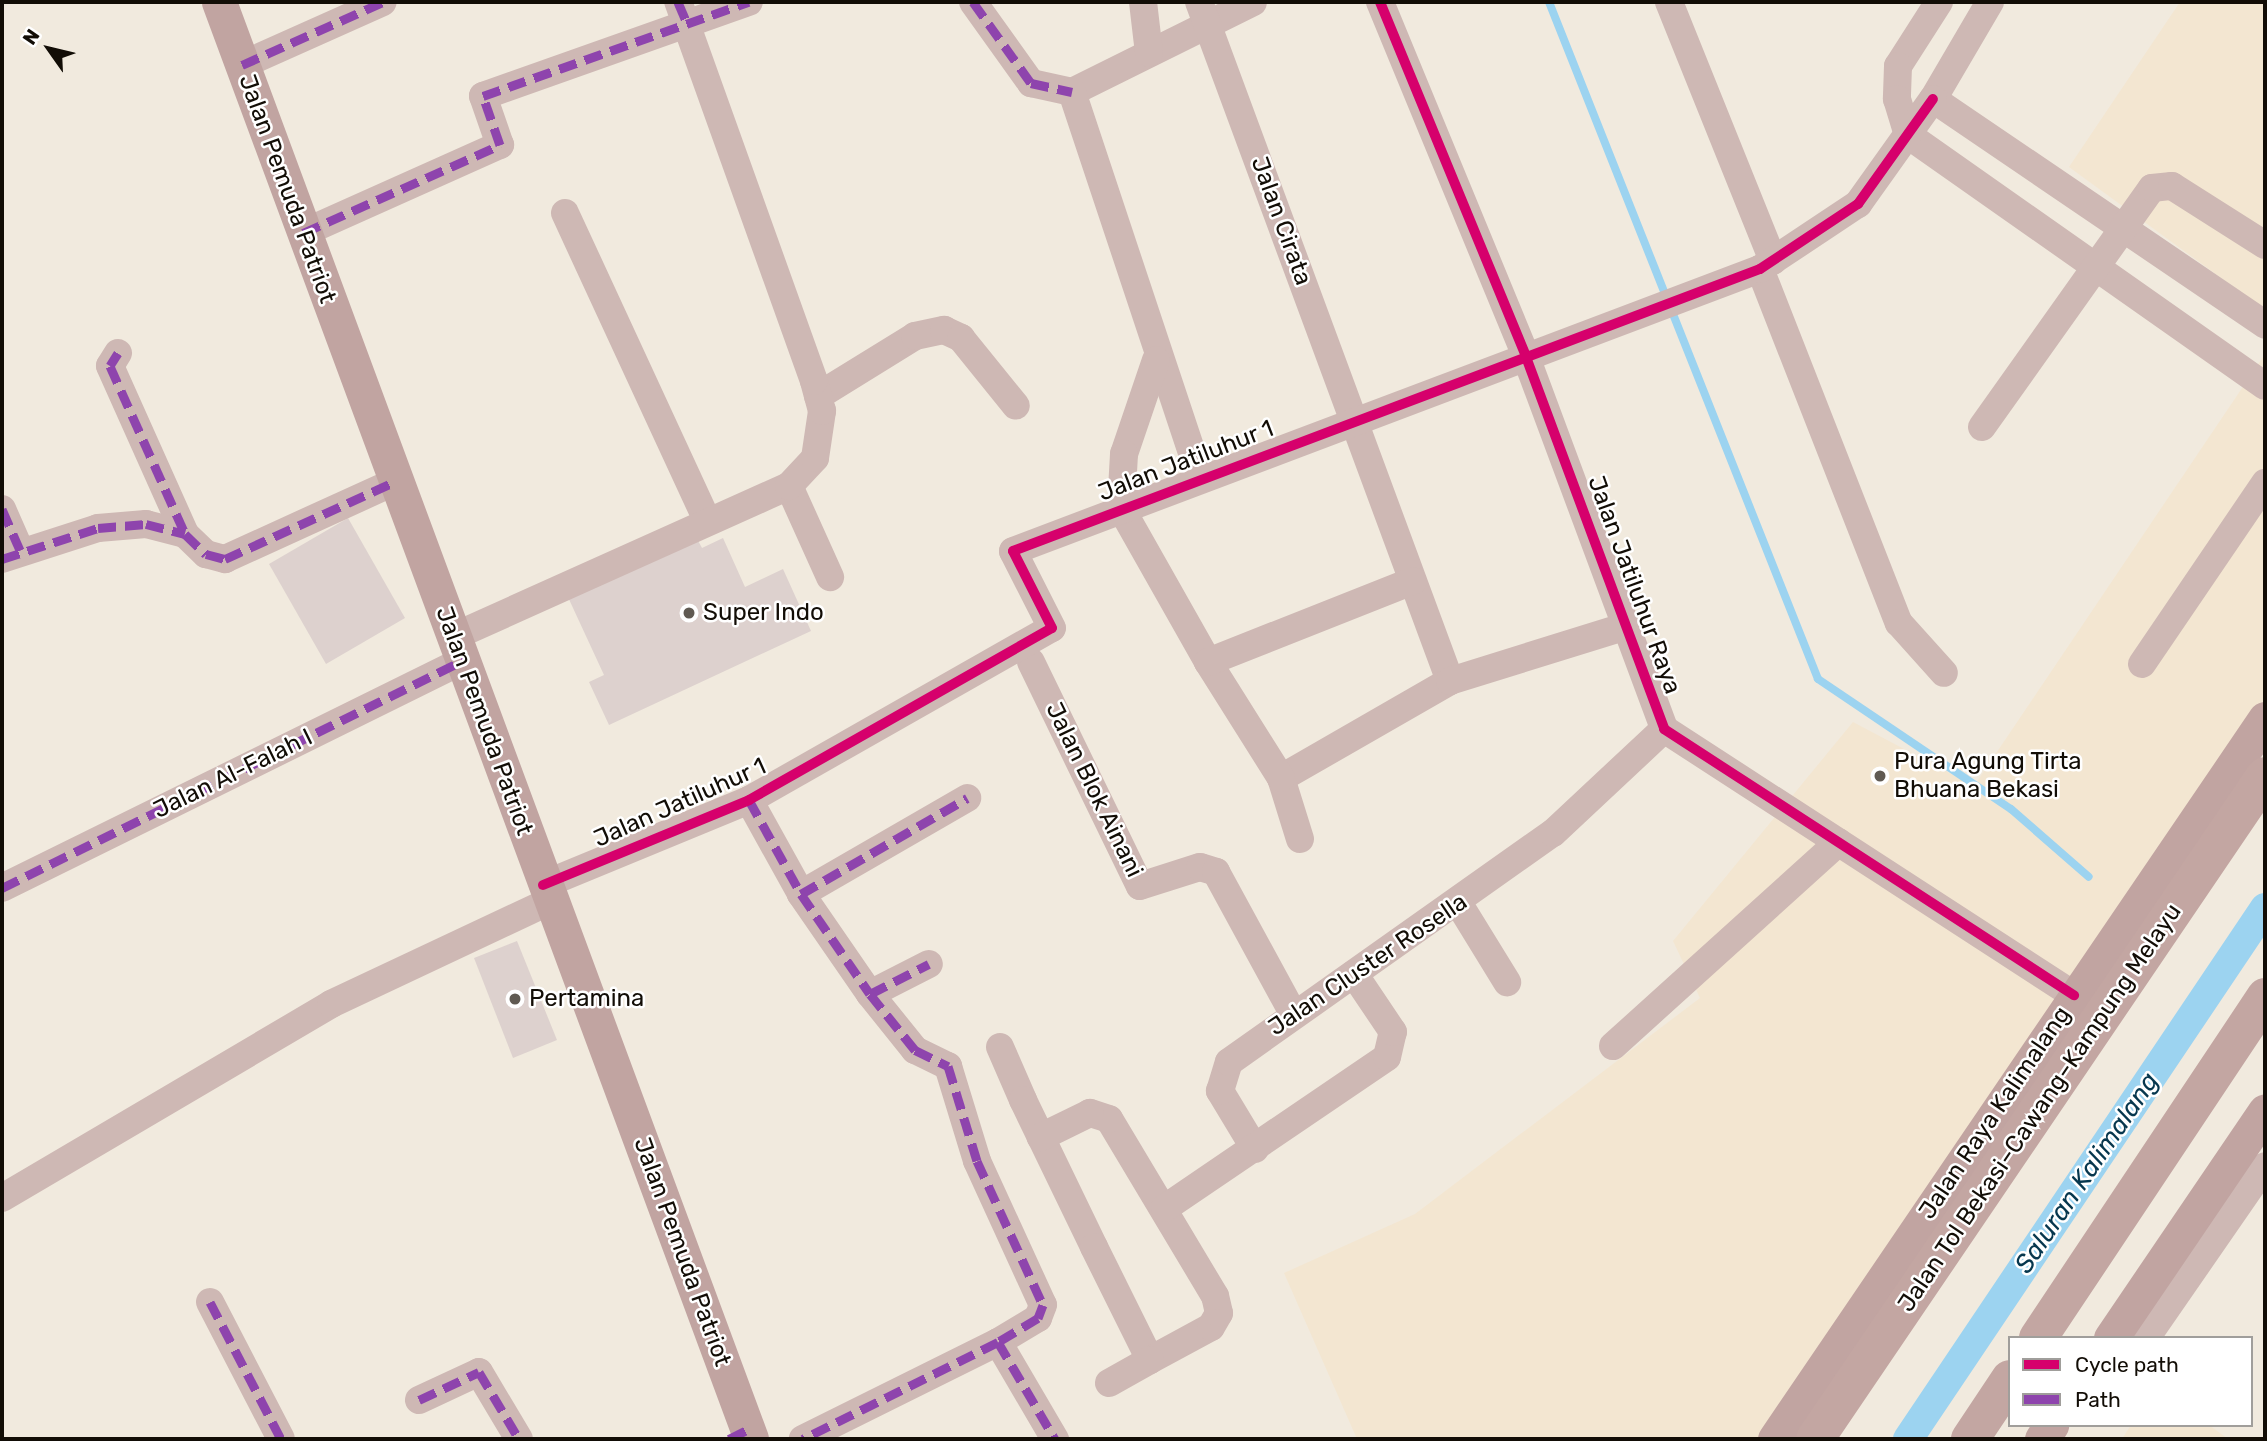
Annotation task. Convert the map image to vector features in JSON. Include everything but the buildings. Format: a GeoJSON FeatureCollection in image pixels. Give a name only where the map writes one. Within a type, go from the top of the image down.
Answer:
{"type":"FeatureCollection","features":[{"type":"Feature","properties":{"kind":"highway","name":"Jalan Tol Bekasi–Cawang–Kampung Melayu"},"geometry":{"type":"LineString","coordinates":[[1815,1439],[2265,776]]}},
{"type":"Feature","properties":{"kind":"highway"},"geometry":{"type":"LineString","coordinates":[[2039,1336],[2265,998]]}},
{"type":"Feature","properties":{"kind":"highway"},"geometry":{"type":"LineString","coordinates":[[1970,1439],[2008,1383]]}},
{"type":"Feature","properties":{"kind":"main road","name":"Jalan Pemuda Patriot"},"geometry":{"type":"LineString","coordinates":[[219,2],[394,482],[459,648],[546,893],[648,1153],[742,1436]]}},
{"type":"Feature","properties":{"kind":"main road","name":"Jalan Raya Kalimalang"},"geometry":{"type":"LineString","coordinates":[[1775,1439],[2074,995],[2265,719]]}},
{"type":"Feature","properties":{"kind":"main road"},"geometry":{"type":"LineString","coordinates":[[2112,1336],[2265,1111]]}},
{"type":"Feature","properties":{"kind":"street"},"geometry":{"type":"LineString","coordinates":[[242,65],[383,2]]}},
{"type":"Feature","properties":{"kind":"street"},"geometry":{"type":"LineString","coordinates":[[303,233],[500,145],[483,96],[682,11],[749,2]]}},
{"type":"Feature","properties":{"kind":"street"},"geometry":{"type":"LineString","coordinates":[[973,2],[1031,83],[1072,92],[1149,52],[1203,12],[1254,2]]}},
{"type":"Feature","properties":{"kind":"street"},"geometry":{"type":"LineString","coordinates":[[1143,2],[1149,52]]}},
{"type":"Feature","properties":{"kind":"street","name":"Jalan Jatiluhur Raya"},"geometry":{"type":"LineString","coordinates":[[1380,2],[1526,357],[1630,625],[1664,729],[2074,995]]}},
{"type":"Feature","properties":{"kind":"street"},"geometry":{"type":"LineString","coordinates":[[1669,2],[1899,622],[1944,673]]}},
{"type":"Feature","properties":{"kind":"street","name":"Jalan Jatiluhur 1"},"geometry":{"type":"LineString","coordinates":[[2,1198],[331,1004],[546,893],[749,800],[1052,628],[1013,551],[1200,477],[1766,265],[1858,204],[1933,99],[1966,38],[1990,2]]}},
{"type":"Feature","properties":{"kind":"street"},"geometry":{"type":"LineString","coordinates":[[682,11],[822,411],[815,458],[789,486],[830,577]]}},
{"type":"Feature","properties":{"kind":"street"},"geometry":{"type":"LineString","coordinates":[[1933,11],[1898,66],[1897,99],[1908,135],[2265,386]]}},
{"type":"Feature","properties":{"kind":"street","name":"Jalan Cirata"},"geometry":{"type":"LineString","coordinates":[[1203,12],[1450,681]]}},
{"type":"Feature","properties":{"kind":"street"},"geometry":{"type":"LineString","coordinates":[[1072,92],[1156,360],[1200,477]]}},
{"type":"Feature","properties":{"kind":"street"},"geometry":{"type":"LineString","coordinates":[[1933,99],[2121,230],[2265,325]]}},
{"type":"Feature","properties":{"kind":"street"},"geometry":{"type":"LineString","coordinates":[[1982,427],[2097,266],[2142,196],[2161,184],[2265,245]]}},
{"type":"Feature","properties":{"kind":"street"},"geometry":{"type":"LineString","coordinates":[[565,214],[708,522]]}},
{"type":"Feature","properties":{"kind":"street"},"geometry":{"type":"LineString","coordinates":[[818,396],[915,336],[944,330],[961,338],[1016,406]]}},
{"type":"Feature","properties":{"kind":"street"},"geometry":{"type":"LineString","coordinates":[[118,353],[110,366],[185,534],[206,554],[225,559],[394,482]]}},
{"type":"Feature","properties":{"kind":"street"},"geometry":{"type":"LineString","coordinates":[[1156,360],[1124,454],[1121,508],[1208,662],[1281,778],[1300,839]]}},
{"type":"Feature","properties":{"kind":"street"},"geometry":{"type":"LineString","coordinates":[[2142,664],[2265,483]]}},
{"type":"Feature","properties":{"kind":"street","name":"Jalan Al-Falah I"},"geometry":{"type":"LineString","coordinates":[[2,888],[459,648],[708,522],[789,486]]}},
{"type":"Feature","properties":{"kind":"street"},"geometry":{"type":"LineString","coordinates":[[2,509],[11,554],[123,524],[185,534]]}},
{"type":"Feature","properties":{"kind":"street"},"geometry":{"type":"LineString","coordinates":[[1208,662],[1413,580]]}},
{"type":"Feature","properties":{"kind":"street"},"geometry":{"type":"LineString","coordinates":[[1281,778],[1450,681],[1630,625]]}},
{"type":"Feature","properties":{"kind":"street","name":"Jalan Blok Ainani"},"geometry":{"type":"LineString","coordinates":[[1031,662],[1140,886],[1200,867],[1216,872],[1294,1015]]}},
{"type":"Feature","properties":{"kind":"street","name":"Jalan Cluster Rosella"},"geometry":{"type":"LineString","coordinates":[[1255,1149],[1223,1100],[1220,1076],[1229,1062],[1354,974],[1459,905],[1585,806],[1664,729]]}},
{"type":"Feature","properties":{"kind":"street"},"geometry":{"type":"LineString","coordinates":[[801,894],[967,798]]}},
{"type":"Feature","properties":{"kind":"street"},"geometry":{"type":"LineString","coordinates":[[749,800],[801,894],[870,994],[915,1050],[948,1066],[977,1161],[1043,1305],[1038,1318],[998,1342],[803,1439]]}},
{"type":"Feature","properties":{"kind":"street"},"geometry":{"type":"LineString","coordinates":[[1613,1046],[1839,842]]}},
{"type":"Feature","properties":{"kind":"street"},"geometry":{"type":"LineString","coordinates":[[1459,905],[1507,982]]}},
{"type":"Feature","properties":{"kind":"street"},"geometry":{"type":"LineString","coordinates":[[870,994],[929,964]]}},
{"type":"Feature","properties":{"kind":"street"},"geometry":{"type":"LineString","coordinates":[[1165,1208],[1255,1149],[1392,1049],[1390,1025],[1354,974]]}},
{"type":"Feature","properties":{"kind":"street"},"geometry":{"type":"LineString","coordinates":[[1000,1047],[1150,1360]]}},
{"type":"Feature","properties":{"kind":"street"},"geometry":{"type":"LineString","coordinates":[[1041,1137],[1090,1113],[1104,1115],[1165,1208],[1219,1313],[1211,1327],[1109,1383]]}},
{"type":"Feature","properties":{"kind":"street"},"geometry":{"type":"LineString","coordinates":[[2147,1336],[2265,1166]]}},
{"type":"Feature","properties":{"kind":"street"},"geometry":{"type":"LineString","coordinates":[[210,1302],[281,1439]]}},
{"type":"Feature","properties":{"kind":"street"},"geometry":{"type":"LineString","coordinates":[[998,1342],[1055,1439]]}},
{"type":"Feature","properties":{"kind":"street"},"geometry":{"type":"LineString","coordinates":[[419,1400],[479,1372],[519,1439]]}},
{"type":"Feature","properties":{"kind":"shaded area"},"geometry":{"type":"Polygon","coordinates":[[[2180,2],[2265,2],[2265,310],[2069,167],[2180,2]]]}},
{"type":"Feature","properties":{"kind":"shaded area"},"geometry":{"type":"Polygon","coordinates":[[[2265,354],[2265,719],[1775,1439],[1357,1439],[1284,1273],[1415,1214],[1700,998],[1673,941],[1853,722],[1974,786],[2265,354]]]}},
{"type":"Feature","properties":{"kind":"shaded area"},"geometry":{"type":"Polygon","coordinates":[[[2130,1427],[2212,1427],[2228,1439],[2122,1439],[2130,1427]]]}},
{"type":"Feature","properties":{"kind":"waterway"},"geometry":{"type":"LineString","coordinates":[[1549,2],[1818,679],[2011,809],[2089,877]]}},
{"type":"Feature","properties":{"kind":"waterway","name":"Saluran Kalimalang"},"geometry":{"type":"LineString","coordinates":[[1908,1439],[2265,908]]}},
{"type":"Feature","properties":{"kind":"marked path"},"geometry":{"type":"LineString","coordinates":[[242,65],[383,2]]}},
{"type":"Feature","properties":{"kind":"marked path"},"geometry":{"type":"LineString","coordinates":[[678,2],[686,21]]}},
{"type":"Feature","properties":{"kind":"marked path"},"geometry":{"type":"LineString","coordinates":[[303,233],[500,145],[483,96],[749,2]]}},
{"type":"Feature","properties":{"kind":"marked path"},"geometry":{"type":"LineString","coordinates":[[973,2],[1031,83],[1072,92]]}},
{"type":"Feature","properties":{"kind":"marked path"},"geometry":{"type":"LineString","coordinates":[[118,353],[110,366],[185,534]]}},
{"type":"Feature","properties":{"kind":"marked path"},"geometry":{"type":"LineString","coordinates":[[2,559],[98,528],[146,524],[185,534],[206,554],[225,559],[394,482]]}},
{"type":"Feature","properties":{"kind":"marked path"},"geometry":{"type":"LineString","coordinates":[[2,509],[20,550]]}},
{"type":"Feature","properties":{"kind":"marked path"},"geometry":{"type":"LineString","coordinates":[[2,888],[464,660]]}},
{"type":"Feature","properties":{"kind":"marked path"},"geometry":{"type":"LineString","coordinates":[[801,894],[967,798]]}},
{"type":"Feature","properties":{"kind":"marked path"},"geometry":{"type":"LineString","coordinates":[[749,800],[801,894],[870,994],[915,1050],[948,1066],[977,1161],[1043,1305],[1038,1318],[998,1342],[803,1439]]}},
{"type":"Feature","properties":{"kind":"marked path"},"geometry":{"type":"LineString","coordinates":[[870,994],[929,964]]}},
{"type":"Feature","properties":{"kind":"marked path"},"geometry":{"type":"LineString","coordinates":[[210,1302],[281,1439]]}},
{"type":"Feature","properties":{"kind":"marked path"},"geometry":{"type":"LineString","coordinates":[[998,1342],[1055,1439]]}},
{"type":"Feature","properties":{"kind":"marked path"},"geometry":{"type":"LineString","coordinates":[[419,1400],[479,1372],[519,1439]]}},
{"type":"Feature","properties":{"kind":"marked path"},"geometry":{"type":"LineString","coordinates":[[729,1439],[747,1430]]}},
{"type":"Feature","properties":{"kind":"cycle path"},"geometry":{"type":"LineString","coordinates":[[1380,2],[1526,357],[1664,729],[2074,995]]}},
{"type":"Feature","properties":{"kind":"cycle path"},"geometry":{"type":"LineString","coordinates":[[543,885],[749,800],[1052,628],[1013,551],[1760,269],[1858,204],[1933,99]]}},
{"type":"Feature","properties":{"kind":"place","name":"Super Indo"},"geometry":{"type":"Point","coordinates":[689,613]}},
{"type":"Feature","properties":{"kind":"place","name":"Pura Agung Tirta Bhuana Bekasi"},"geometry":{"type":"Point","coordinates":[1880,776]}},
{"type":"Feature","properties":{"kind":"place","name":"Pertamina"},"geometry":{"type":"Point","coordinates":[515,999]}}]}
